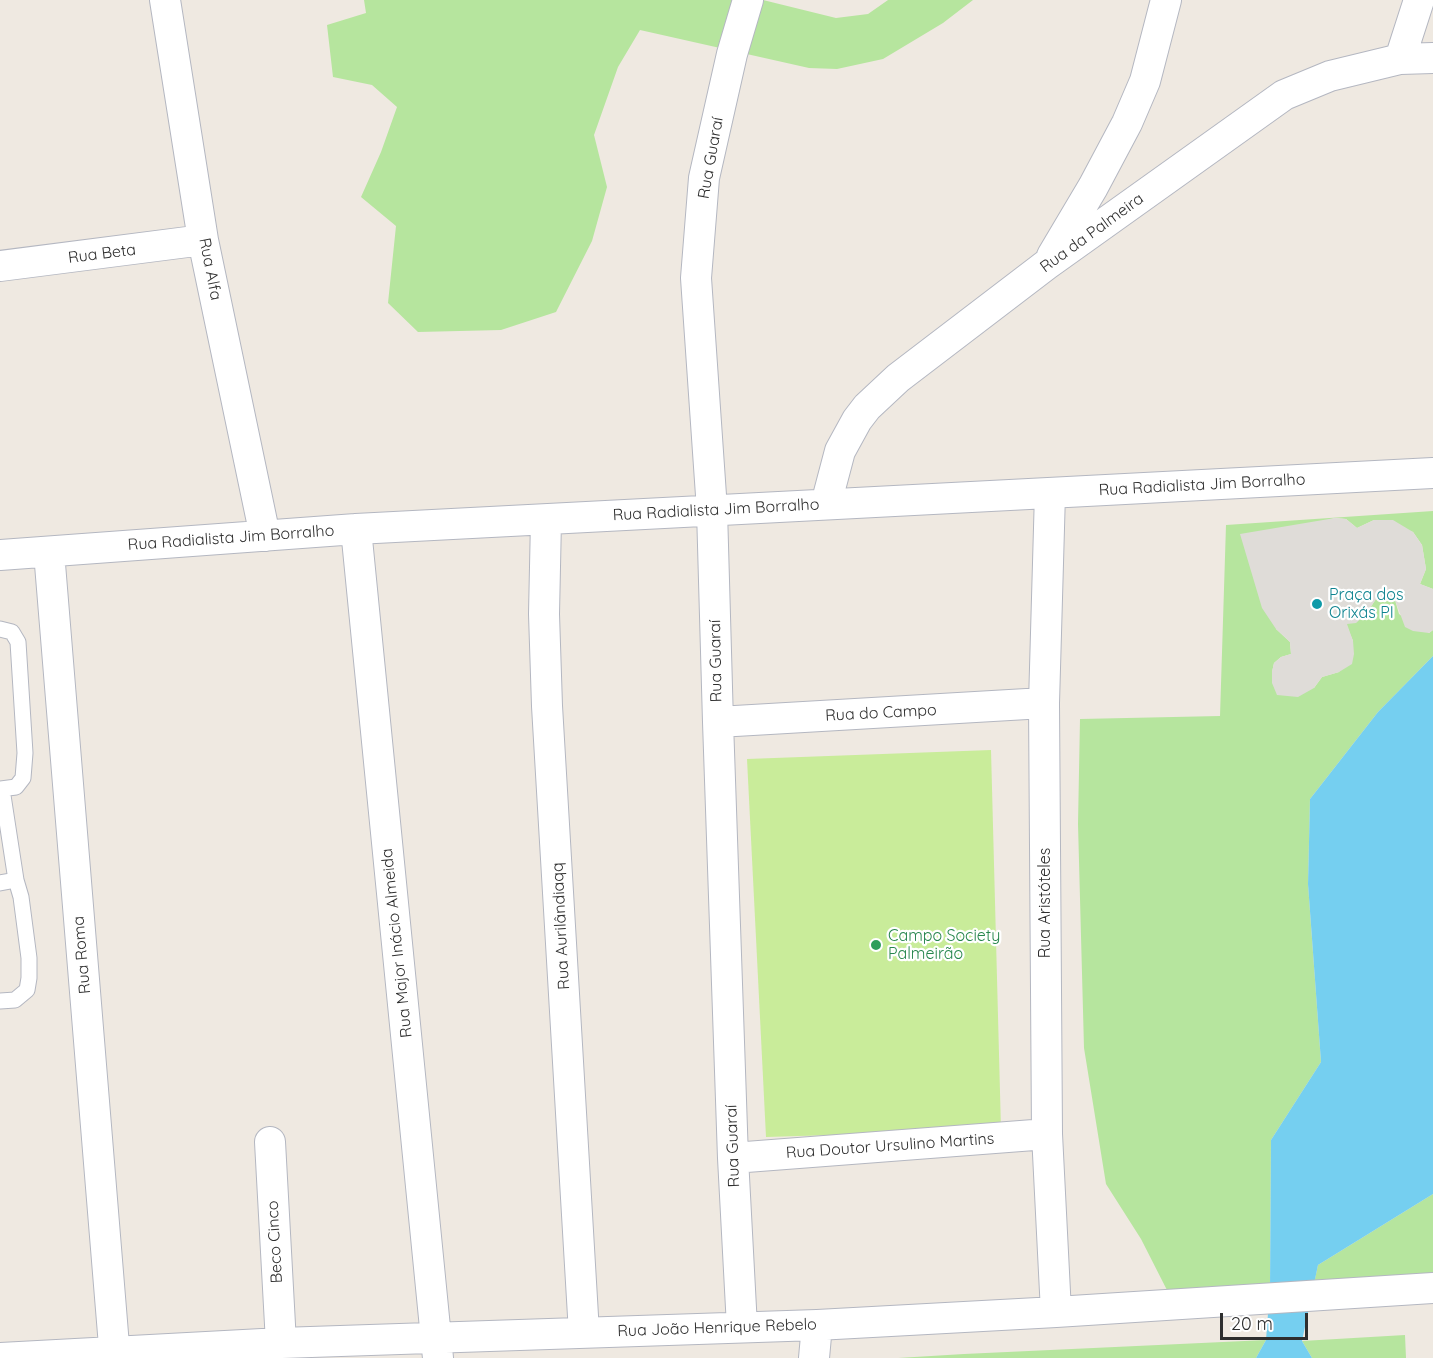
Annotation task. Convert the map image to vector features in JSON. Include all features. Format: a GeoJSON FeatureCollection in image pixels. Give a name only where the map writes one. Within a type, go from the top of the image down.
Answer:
{"type":"FeatureCollection","features":[{"type":"Feature","properties":{"kind":"street","name":"Rua Alfa"},"geometry":{"type":"LineString","coordinates":[[165,0],[203,240],[265,536]]}},
{"type":"Feature","properties":{"kind":"street","name":"Rua Guaraí"},"geometry":{"type":"LineString","coordinates":[[742,1327],[733,1158],[712,510],[696,278],[704,178],[732,54],[748,0]]}},
{"type":"Feature","properties":{"kind":"street"},"geometry":{"type":"LineString","coordinates":[[1046,266],[1093,187],[1127,123],[1145,81],[1166,0]]}},
{"type":"Feature","properties":{"kind":"street"},"geometry":{"type":"LineString","coordinates":[[1400,59],[1419,0]]}},
{"type":"Feature","properties":{"kind":"street","name":"Rua da Palmeira"},"geometry":{"type":"LineString","coordinates":[[826,504],[840,451],[867,407],[898,378],[1046,266],[1284,95],[1330,76],[1400,59],[1433,58]]}},
{"type":"Feature","properties":{"kind":"street","name":"Rua Beta"},"geometry":{"type":"LineString","coordinates":[[0,266],[203,240]]}},
{"type":"Feature","properties":{"kind":"street","name":"Rua Radialista Jim Borralho"},"geometry":{"type":"LineString","coordinates":[[0,555],[356,529],[1433,473]]}},
{"type":"Feature","properties":{"kind":"street","name":"Rua Aristóteles"},"geometry":{"type":"LineString","coordinates":[[1050,493],[1044,703],[1047,1134],[1056,1312]]}},
{"type":"Feature","properties":{"kind":"street","name":"Rua Aurilândiaqq"},"geometry":{"type":"LineString","coordinates":[[546,520],[544,614],[547,706],[584,1333]]}},
{"type":"Feature","properties":{"kind":"street","name":"Rua Major Inácio Almeida"},"geometry":{"type":"LineString","coordinates":[[356,529],[437,1348]]}},
{"type":"Feature","properties":{"kind":"street","name":"Rua Roma"},"geometry":{"type":"LineString","coordinates":[[49,552],[115,1354]]}},
{"type":"Feature","properties":{"kind":"street","name":"Rua do Campo"},"geometry":{"type":"LineString","coordinates":[[718,722],[1044,703]]}},
{"type":"Feature","properties":{"kind":"street","name":"Rua Doutor Ursulino Martins"},"geometry":{"type":"LineString","coordinates":[[733,1158],[1047,1134]]}},
{"type":"Feature","properties":{"kind":"street","name":"Beco Cinco"},"geometry":{"type":"LineString","coordinates":[[270,1142],[281,1343]]}},
{"type":"Feature","properties":{"kind":"street","name":"Rua João Henrique Rebelo"},"geometry":{"type":"LineString","coordinates":[[0,1358],[115,1354],[281,1343],[437,1348],[584,1333],[817,1325],[1433,1288]]}},
{"type":"Feature","properties":{"kind":"street"},"geometry":{"type":"LineString","coordinates":[[814,1358],[817,1325]]}},
{"type":"Feature","properties":{"kind":"lane"},"geometry":{"type":"LineString","coordinates":[[0,629],[12,632],[18,642],[25,753],[23,778],[16,787],[1,789],[16,880],[21,897],[29,958],[27,990],[15,1000],[0,1000]]}},
{"type":"Feature","properties":{"kind":"lane"},"geometry":{"type":"LineString","coordinates":[[0,883],[16,880]]}},
{"type":"Feature","properties":{"kind":"green space"},"geometry":{"type":"Polygon","coordinates":[[[364,0],[763,0],[836,18],[868,14],[888,0],[973,0],[943,23],[883,59],[837,69],[809,68],[640,30],[618,67],[594,135],[607,187],[592,241],[556,312],[501,330],[418,332],[388,303],[396,226],[361,197],[381,152],[397,107],[372,85],[333,77],[327,25],[366,13],[364,0]]]}},
{"type":"Feature","properties":{"kind":"green space"},"geometry":{"type":"Polygon","coordinates":[[[1433,511],[1433,589],[1420,584],[1426,569],[1422,545],[1413,532],[1374,520],[1357,528],[1346,519],[1335,518],[1324,521],[1276,629],[1290,642],[1291,654],[1281,657],[1274,663],[1272,672],[1314,688],[1322,677],[1339,672],[1353,641],[1346,624],[1366,614],[1376,599],[1395,600],[1399,614],[1429,633],[1433,630],[1433,656],[1378,712],[1310,799],[1308,884],[1321,1062],[1271,1140],[1270,1287],[1170,1296],[1141,1239],[1106,1184],[1084,1048],[1078,824],[1080,719],[1220,716],[1226,525],[1433,511]]]}},
{"type":"Feature","properties":{"kind":"green space","name":"Campo Society Palmeirão"},"geometry":{"type":"Polygon","coordinates":[[[991,750],[1001,1130],[766,1137],[747,759],[991,750]]]}},
{"type":"Feature","properties":{"kind":"green space"},"geometry":{"type":"Polygon","coordinates":[[[1433,1194],[1433,1281],[1313,1288],[1318,1265],[1433,1194]]]}},
{"type":"Feature","properties":{"kind":"green space"},"geometry":{"type":"Polygon","coordinates":[[[1405,1335],[1406,1358],[1312,1358],[1302,1341],[1405,1335]]]}},
{"type":"Feature","properties":{"kind":"green space"},"geometry":{"type":"Polygon","coordinates":[[[1266,1340],[1256,1358],[898,1358],[964,1354],[1266,1340]]]}},
{"type":"Feature","properties":{"kind":"shaded area","name":"Praça dos Orixás PI"},"geometry":{"type":"Polygon","coordinates":[[[1335,518],[1346,519],[1357,528],[1374,520],[1393,520],[1413,532],[1422,545],[1426,569],[1420,584],[1433,589],[1433,630],[1429,633],[1413,631],[1405,627],[1395,600],[1376,599],[1366,614],[1356,623],[1347,624],[1353,641],[1352,664],[1339,672],[1322,677],[1314,688],[1298,697],[1277,695],[1272,683],[1274,663],[1281,657],[1291,654],[1290,642],[1276,629],[1262,608],[1240,534],[1335,518]]]}},
{"type":"Feature","properties":{"kind":"water"},"geometry":{"type":"Polygon","coordinates":[[[1433,656],[1433,1194],[1318,1265],[1302,1341],[1312,1358],[1256,1358],[1266,1340],[1270,1287],[1271,1140],[1321,1062],[1308,884],[1310,799],[1378,712],[1433,656]]]}},
{"type":"Feature","properties":{"kind":"place","name":"Praça dos Orixás PI"},"geometry":{"type":"Point","coordinates":[1317,604]}},
{"type":"Feature","properties":{"kind":"place","name":"Campo Society Palmeirão"},"geometry":{"type":"Point","coordinates":[876,945]}}]}
